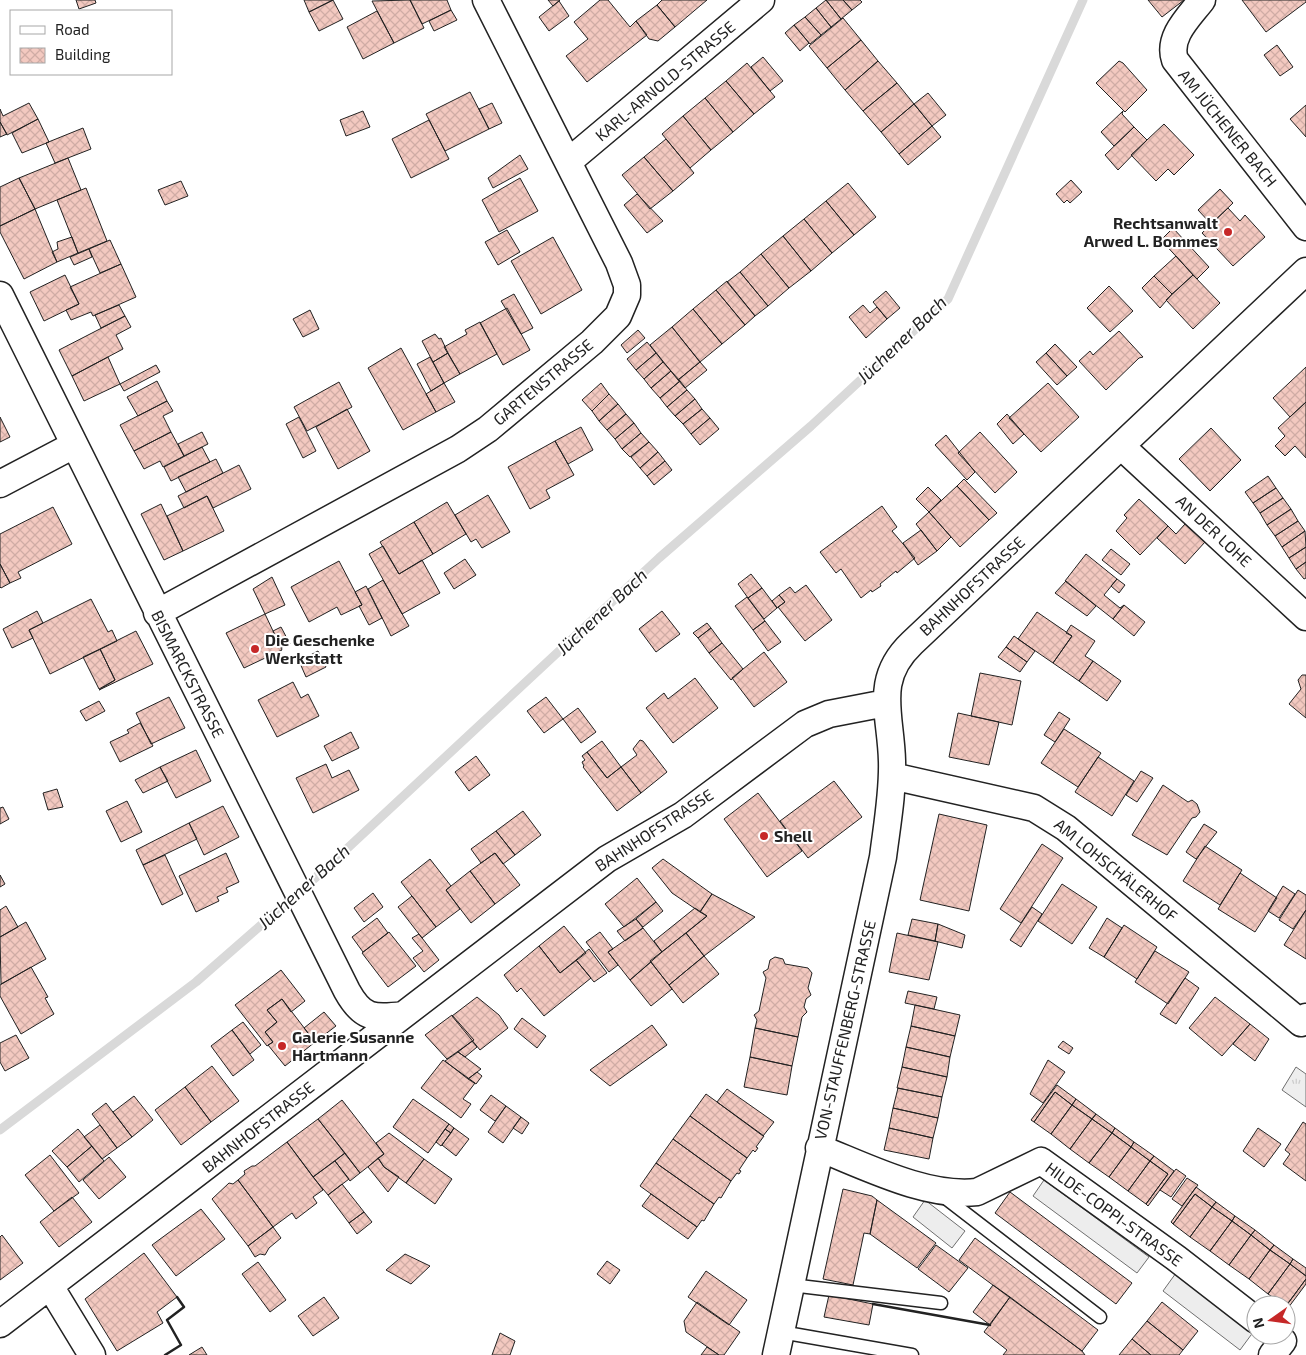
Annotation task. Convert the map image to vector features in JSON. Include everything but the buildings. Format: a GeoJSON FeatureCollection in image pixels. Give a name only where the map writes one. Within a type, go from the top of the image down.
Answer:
{"type":"FeatureCollection","features":[{"type":"Feature","properties":{"kind":"street","name":"GARTENSTRASSE"},"geometry":{"type":"LineString","coordinates":[[157,613],[474,439],[516,407],[607,328],[625,303],[626,285],[619,263],[486,0]]}},
{"type":"Feature","properties":{"kind":"street","name":"KARL-ARNOLD-STRASSE"},"geometry":{"type":"LineString","coordinates":[[568,162],[761,0]]}},
{"type":"Feature","properties":{"kind":"street","name":"AM JÜCHENER BACH"},"geometry":{"type":"LineString","coordinates":[[1202,0],[1176,35],[1172,48],[1175,60],[1306,227]]}},
{"type":"Feature","properties":{"kind":"street","name":"BAHNHOFSTRASSE"},"geometry":{"type":"LineString","coordinates":[[0,1324],[607,859],[683,815],[795,729],[828,714],[886,703],[886,688],[891,670],[905,649],[1306,271]]}},
{"type":"Feature","properties":{"kind":"street","name":"BISMARCKSTRASSE"},"geometry":{"type":"LineString","coordinates":[[0,295],[346,991],[358,1009],[374,1017],[402,1015]]}},
{"type":"Feature","properties":{"kind":"street"},"geometry":{"type":"LineString","coordinates":[[0,484],[74,445]]}},
{"type":"Feature","properties":{"kind":"street","name":"AN DER LOHE"},"geometry":{"type":"LineString","coordinates":[[1121,446],[1306,617]]}},
{"type":"Feature","properties":{"kind":"street","name":"VON-STAUFFENBERG-STRASSE"},"geometry":{"type":"LineString","coordinates":[[778,1343],[883,857],[892,776],[886,703]]}},
{"type":"Feature","properties":{"kind":"street","name":"AM LOHSCHÄLERHOF"},"geometry":{"type":"LineString","coordinates":[[892,776],[1011,802],[1047,815],[1074,834],[1301,1023],[1306,1017]]}},
{"type":"Feature","properties":{"kind":"street","name":"HILDE-COPPI-STRASSE"},"geometry":{"type":"LineString","coordinates":[[819,1148],[935,1190],[966,1193],[977,1192],[1041,1161],[1176,1258],[1246,1312]]}},
{"type":"Feature","properties":{"kind":"street"},"geometry":{"type":"LineString","coordinates":[[50,1286],[92,1355]]}},
{"type":"Feature","properties":{"kind":"lane"},"geometry":{"type":"LineString","coordinates":[[935,1190],[1100,1317]]}},
{"type":"Feature","properties":{"kind":"lane"},"geometry":{"type":"LineString","coordinates":[[791,1284],[941,1303]]}},
{"type":"Feature","properties":{"kind":"lane"},"geometry":{"type":"LineString","coordinates":[[778,1343],[912,1355]]}},
{"type":"Feature","properties":{"kind":"green space"},"geometry":{"type":"Polygon","coordinates":[[[1296,1067],[1306,1074],[1306,1107],[1282,1090],[1296,1067]]]}},
{"type":"Feature","properties":{"kind":"shaded area"},"geometry":{"type":"Polygon","coordinates":[[[1044,1180],[1149,1257],[1137,1273],[1033,1196],[1044,1180]]]}},
{"type":"Feature","properties":{"kind":"shaded area"},"geometry":{"type":"Polygon","coordinates":[[[925,1200],[965,1231],[952,1248],[913,1217],[925,1200]]]}},
{"type":"Feature","properties":{"kind":"shaded area"},"geometry":{"type":"Polygon","coordinates":[[[1176,1273],[1246,1325],[1246,1342],[1240,1350],[1163,1291],[1176,1273]]]}},
{"type":"Feature","properties":{"kind":"waterway","name":"Jüchener Bach"},"geometry":{"type":"LineString","coordinates":[[0,1130],[196,982],[323,871],[659,558],[811,426],[948,299],[1083,0]]}},
{"type":"Feature","properties":{"kind":"wall"},"geometry":{"type":"LineString","coordinates":[[165,1355],[181,1345],[167,1320],[184,1307],[177,1297]]}},
{"type":"Feature","properties":{"kind":"wall"},"geometry":{"type":"LineString","coordinates":[[873,1304],[990,1325]]}},
{"type":"Feature","properties":{"kind":"place","name":"Rechtsanwalt Arwed L. Bommes"},"geometry":{"type":"Point","coordinates":[1228,232]}},
{"type":"Feature","properties":{"kind":"place","name":"Die Geschenke Werkstatt"},"geometry":{"type":"Point","coordinates":[255,649]}},
{"type":"Feature","properties":{"kind":"place","name":"Shell"},"geometry":{"type":"Point","coordinates":[764,836]}},
{"type":"Feature","properties":{"kind":"place","name":"Galerie Susanne Hartmann"},"geometry":{"type":"Point","coordinates":[282,1046]}}]}
